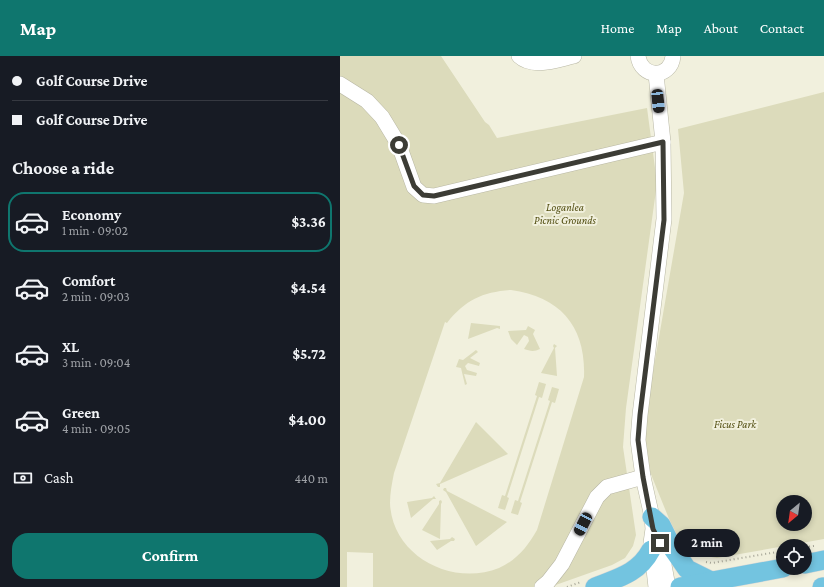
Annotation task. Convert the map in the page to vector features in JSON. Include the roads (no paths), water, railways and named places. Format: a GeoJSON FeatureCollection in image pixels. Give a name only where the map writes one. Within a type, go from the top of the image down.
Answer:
{"type":"FeatureCollection","features":[{"type":"Feature","properties":{"kind":"main road"},"geometry":{"type":"LineString","coordinates":[[653,523],[661,525],[673,549],[687,569],[710,581]]}},
{"type":"Feature","properties":{"kind":"main road"},"geometry":{"type":"LineString","coordinates":[[595,587],[620,577],[638,567],[646,560],[651,550]]}},
{"type":"Feature","properties":{"kind":"main road"},"geometry":{"type":"LineString","coordinates":[[812,563],[824,560]]}},
{"type":"Feature","properties":{"kind":"main road"},"geometry":{"type":"LineString","coordinates":[[680,587],[776,569]]}},
{"type":"Feature","properties":{"kind":"street"},"geometry":{"type":"LineString","coordinates":[[519,56],[530,63],[544,62],[574,56]]}},
{"type":"Feature","properties":{"kind":"street"},"geometry":{"type":"LineString","coordinates":[[638,56],[641,66],[645,70],[656,74],[661,73],[669,67],[672,63],[673,56]]}},
{"type":"Feature","properties":{"kind":"street"},"geometry":{"type":"LineString","coordinates":[[656,74],[663,142],[664,220],[638,440],[643,477],[653,523],[660,543],[668,587]]}},
{"type":"Feature","properties":{"kind":"street"},"geometry":{"type":"LineString","coordinates":[[340,84],[367,100],[382,117],[399,145],[414,186],[423,195],[434,196],[663,142]]}},
{"type":"Feature","properties":{"kind":"street"},"geometry":{"type":"LineString","coordinates":[[542,587],[548,582],[562,564],[597,497],[607,487],[643,477]]}},
{"type":"Feature","properties":{"kind":"street"},"geometry":{"type":"LineString","coordinates":[[653,523],[651,550],[656,587]]}},
{"type":"Feature","properties":{"kind":"park label","name":"Loganlea Picnic Grounds"},"geometry":{"type":"Point","coordinates":[565,213]}},
{"type":"Feature","properties":{"kind":"park label","name":"Ficus Park"},"geometry":{"type":"Point","coordinates":[735,424]}}]}
